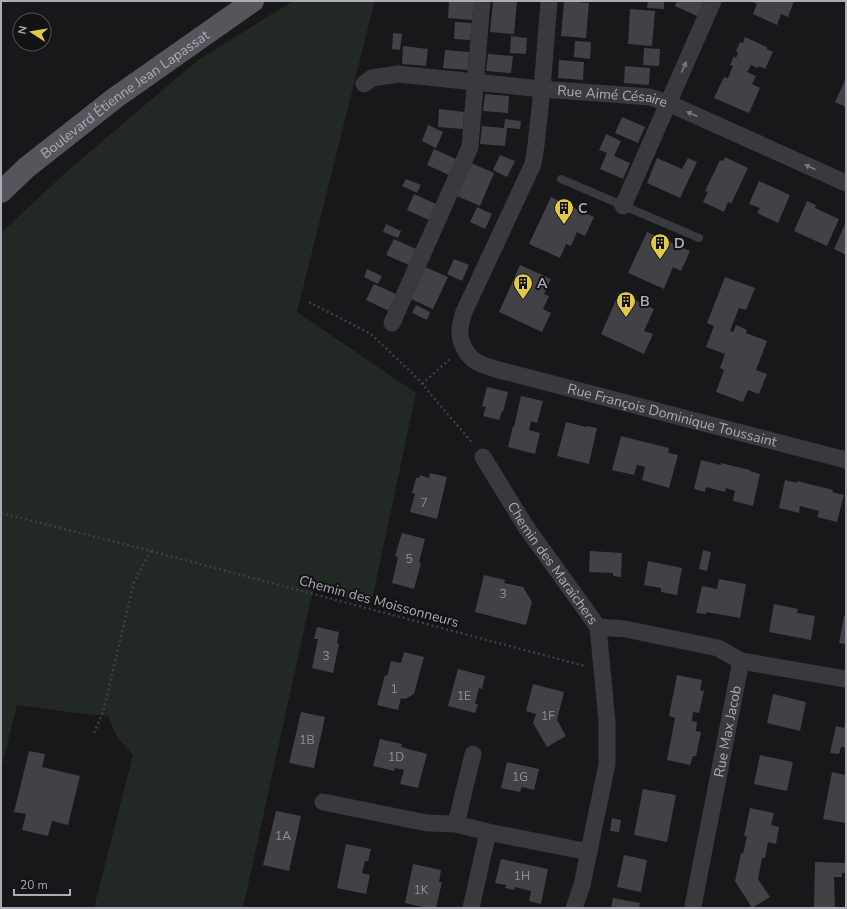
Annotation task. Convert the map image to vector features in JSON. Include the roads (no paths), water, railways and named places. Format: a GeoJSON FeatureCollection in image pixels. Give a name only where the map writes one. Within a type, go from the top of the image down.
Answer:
{"type":"FeatureCollection","features":[{"type":"Feature","properties":{"kind":"main road","name":"Boulevard Étienne Jean Lapassat"},"geometry":{"type":"LineString","coordinates":[[1,192],[26,168],[115,98],[253,1]]}},
{"type":"Feature","properties":{"kind":"street"},"geometry":{"type":"LineString","coordinates":[[392,322],[470,147],[482,1]]}},
{"type":"Feature","properties":{"kind":"street"},"geometry":{"type":"LineString","coordinates":[[542,89],[549,1]]}},
{"type":"Feature","properties":{"kind":"street"},"geometry":{"type":"LineString","coordinates":[[623,206],[713,1]]}},
{"type":"Feature","properties":{"kind":"street","name":"Rue Aimé Césaire"},"geometry":{"type":"LineString","coordinates":[[364,84],[372,78],[398,74],[542,89],[650,97],[668,103],[846,183]]}},
{"type":"Feature","properties":{"kind":"street","name":"Rue François Dominique Toussaint"},"geometry":{"type":"LineString","coordinates":[[542,89],[533,164],[464,312],[460,326],[460,338],[463,346],[471,358],[478,363],[499,370],[846,460]]}},
{"type":"Feature","properties":{"kind":"street","name":"Chemin des Maraîchers"},"geometry":{"type":"LineString","coordinates":[[483,457],[526,527],[598,627],[607,722],[607,764],[582,884],[574,908]]}},
{"type":"Feature","properties":{"kind":"street"},"geometry":{"type":"LineString","coordinates":[[598,627],[625,628],[718,648],[741,661],[846,679]]}},
{"type":"Feature","properties":{"kind":"street","name":"Rue Max Jacob"},"geometry":{"type":"LineString","coordinates":[[693,906],[741,661]]}},
{"type":"Feature","properties":{"kind":"street"},"geometry":{"type":"LineString","coordinates":[[456,824],[474,754]]}},
{"type":"Feature","properties":{"kind":"street"},"geometry":{"type":"LineString","coordinates":[[322,802],[427,824],[456,824],[488,832],[589,852]]}},
{"type":"Feature","properties":{"kind":"street"},"geometry":{"type":"LineString","coordinates":[[470,908],[488,832]]}},
{"type":"Feature","properties":{"kind":"lane"},"geometry":{"type":"LineString","coordinates":[[561,179],[699,238]]}},
{"type":"Feature","properties":{"kind":"place","name":"C"},"geometry":{"type":"Point","coordinates":[564,225]}},
{"type":"Feature","properties":{"kind":"place","name":"D"},"geometry":{"type":"Point","coordinates":[660,260]}},
{"type":"Feature","properties":{"kind":"place","name":"A"},"geometry":{"type":"Point","coordinates":[523,300]}},
{"type":"Feature","properties":{"kind":"place","name":"B"},"geometry":{"type":"Point","coordinates":[626,318]}}]}
